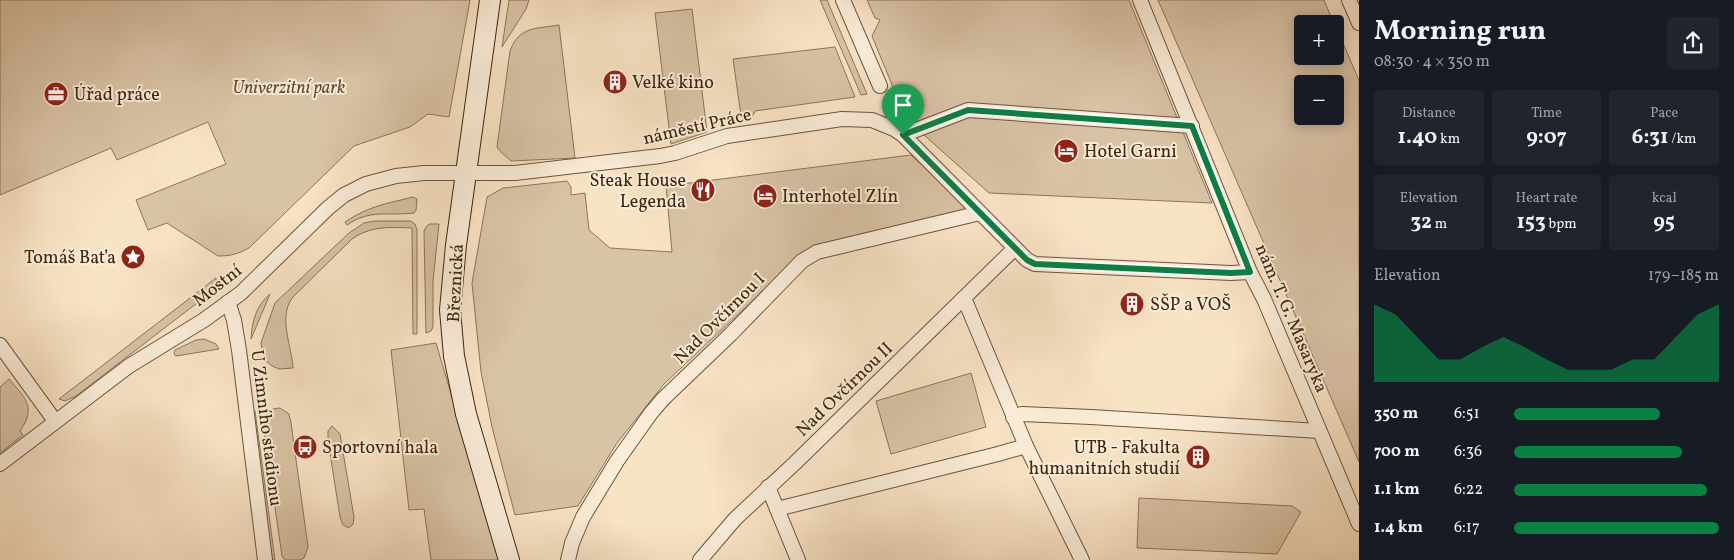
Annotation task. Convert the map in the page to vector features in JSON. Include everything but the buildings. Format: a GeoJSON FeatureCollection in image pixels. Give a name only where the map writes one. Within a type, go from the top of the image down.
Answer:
{"type":"FeatureCollection","features":[{"type":"Feature","properties":{"kind":"main road","name":"Březnická"},"geometry":{"type":"LineString","coordinates":[[490,0],[453,266],[450,310],[457,375],[466,414],[508,560]]}},
{"type":"Feature","properties":{"kind":"street"},"geometry":{"type":"LineString","coordinates":[[843,0],[880,86]]}},
{"type":"Feature","properties":{"kind":"street","name":"nám. T. G. Masaryka"},"geometry":{"type":"LineString","coordinates":[[1140,0],[1250,272],[1264,299],[1359,524]]}},
{"type":"Feature","properties":{"kind":"street"},"geometry":{"type":"LineString","coordinates":[[1349,0],[1359,23]]}},
{"type":"Feature","properties":{"kind":"street"},"geometry":{"type":"LineString","coordinates":[[903,135],[968,110],[1192,126]]}},
{"type":"Feature","properties":{"kind":"street","name":"náměstí Práce"},"geometry":{"type":"LineString","coordinates":[[466,173],[515,173],[660,156],[727,136],[842,119],[872,120],[903,135],[1027,260],[1035,264],[1231,273],[1250,272]]}},
{"type":"Feature","properties":{"kind":"street","name":"Mostní"},"geometry":{"type":"LineString","coordinates":[[0,464],[129,366],[204,320],[228,302],[251,283],[328,208],[354,189],[380,179],[396,176],[437,172],[466,173]]}},
{"type":"Feature","properties":{"kind":"street","name":"Nad Ovčírnou I"},"geometry":{"type":"LineString","coordinates":[[568,560],[572,543],[583,517],[617,461],[651,413],[802,261],[816,252],[980,212]]}},
{"type":"Feature","properties":{"kind":"street","name":"Nad Ovčírnou II"},"geometry":{"type":"LineString","coordinates":[[700,560],[735,519],[1015,248]]}},
{"type":"Feature","properties":{"kind":"street"},"geometry":{"type":"LineString","coordinates":[[964,298],[1026,446],[1082,560]]}},
{"type":"Feature","properties":{"kind":"street","name":"U Zimního stadionu"},"geometry":{"type":"LineString","coordinates":[[228,302],[234,320],[239,350],[265,560]]}},
{"type":"Feature","properties":{"kind":"street"},"geometry":{"type":"LineString","coordinates":[[0,345],[55,421]]}},
{"type":"Feature","properties":{"kind":"street"},"geometry":{"type":"LineString","coordinates":[[1013,417],[1022,414],[1091,417],[1319,431]]}},
{"type":"Feature","properties":{"kind":"street"},"geometry":{"type":"LineString","coordinates":[[777,509],[1026,446]]}},
{"type":"Feature","properties":{"kind":"street"},"geometry":{"type":"LineString","coordinates":[[768,487],[798,560]]}},
{"type":"Feature","properties":{"kind":"green space","name":"Univerzitní park"},"geometry":{"type":"Polygon","coordinates":[[[0,0],[470,0],[449,117],[428,114],[410,127],[354,146],[249,248],[227,256],[218,256],[167,223],[148,230],[136,200],[226,164],[208,122],[117,160],[111,148],[0,195],[0,0]]]}},
{"type":"Feature","properties":{"kind":"green space"},"geometry":{"type":"Polygon","coordinates":[[[509,0],[529,0],[526,9],[502,47],[509,0]]]}},
{"type":"Feature","properties":{"kind":"green space"},"geometry":{"type":"Polygon","coordinates":[[[820,0],[827,0],[867,94],[861,95],[820,0]]]}},
{"type":"Feature","properties":{"kind":"green space"},"geometry":{"type":"Polygon","coordinates":[[[867,0],[1129,0],[1212,203],[989,193],[906,119],[872,36],[880,20],[875,18],[867,0]]]}},
{"type":"Feature","properties":{"kind":"green space"},"geometry":{"type":"Polygon","coordinates":[[[1158,0],[1324,0],[1330,15],[1294,15],[1294,65],[1344,65],[1344,46],[1359,80],[1359,462],[1158,0]]]}},
{"type":"Feature","properties":{"kind":"green space"},"geometry":{"type":"Polygon","coordinates":[[[692,9],[707,132],[671,144],[655,13],[692,9]]]}},
{"type":"Feature","properties":{"kind":"green space"},"geometry":{"type":"Polygon","coordinates":[[[559,25],[575,158],[511,161],[497,147],[510,51],[518,37],[523,33],[536,28],[559,25]]]}},
{"type":"Feature","properties":{"kind":"green space"},"geometry":{"type":"Polygon","coordinates":[[[835,47],[855,97],[755,111],[752,117],[744,118],[741,116],[733,59],[835,47]]]}},
{"type":"Feature","properties":{"kind":"green space"},"geometry":{"type":"Polygon","coordinates":[[[911,155],[968,207],[977,219],[822,255],[775,280],[664,384],[617,443],[578,506],[515,515],[492,427],[481,372],[472,283],[487,197],[503,188],[567,181],[571,187],[571,195],[585,193],[589,230],[610,248],[672,252],[666,186],[911,155]]]}},
{"type":"Feature","properties":{"kind":"green space"},"geometry":{"type":"Polygon","coordinates":[[[413,197],[417,199],[414,213],[371,215],[355,220],[347,225],[345,222],[370,209],[413,197]]]}},
{"type":"Feature","properties":{"kind":"green space"},"geometry":{"type":"Polygon","coordinates":[[[375,221],[411,221],[415,224],[417,230],[417,334],[413,334],[412,228],[373,230],[352,239],[292,298],[286,314],[286,323],[293,368],[279,369],[272,366],[266,361],[261,343],[275,303],[349,233],[364,223],[375,221]]]}},
{"type":"Feature","properties":{"kind":"green space"},"geometry":{"type":"Polygon","coordinates":[[[429,224],[439,224],[433,281],[433,327],[431,331],[426,333],[424,231],[429,224]]]}},
{"type":"Feature","properties":{"kind":"green space"},"geometry":{"type":"Polygon","coordinates":[[[216,278],[214,290],[76,396],[65,401],[59,399],[216,278]]]}},
{"type":"Feature","properties":{"kind":"green space"},"geometry":{"type":"Polygon","coordinates":[[[270,294],[251,339],[252,326],[256,314],[261,304],[270,294]]]}},
{"type":"Feature","properties":{"kind":"green space"},"geometry":{"type":"Polygon","coordinates":[[[204,339],[216,344],[219,349],[176,356],[174,354],[175,350],[196,340],[204,339]]]}},
{"type":"Feature","properties":{"kind":"green space"},"geometry":{"type":"Polygon","coordinates":[[[436,343],[500,560],[431,560],[424,509],[409,510],[391,350],[436,343]]]}},
{"type":"Feature","properties":{"kind":"green space"},"geometry":{"type":"Polygon","coordinates":[[[971,373],[986,427],[891,454],[876,401],[971,373]]]}},
{"type":"Feature","properties":{"kind":"green space"},"geometry":{"type":"Polygon","coordinates":[[[9,379],[24,397],[27,403],[28,415],[20,431],[23,435],[0,453],[0,387],[9,379]]]}},
{"type":"Feature","properties":{"kind":"green space"},"geometry":{"type":"Polygon","coordinates":[[[280,408],[289,414],[291,423],[308,547],[304,558],[300,560],[285,560],[282,556],[263,424],[267,412],[280,408]]]}},
{"type":"Feature","properties":{"kind":"green space"},"geometry":{"type":"Polygon","coordinates":[[[255,411],[275,560],[271,557],[253,413],[255,411]]]}},
{"type":"Feature","properties":{"kind":"green space"},"geometry":{"type":"Polygon","coordinates":[[[332,426],[340,434],[354,517],[353,524],[349,528],[343,525],[340,517],[328,440],[328,431],[332,426]]]}},
{"type":"Feature","properties":{"kind":"green space"},"geometry":{"type":"Polygon","coordinates":[[[1139,498],[1292,506],[1301,512],[1277,554],[1137,548],[1139,498]]]}},
{"type":"Feature","properties":{"kind":"place","name":"Velké kino"},"geometry":{"type":"Point","coordinates":[615,82]}},
{"type":"Feature","properties":{"kind":"place","name":"Úřad práce"},"geometry":{"type":"Point","coordinates":[56,94]}},
{"type":"Feature","properties":{"kind":"place","name":"Hotel Garni"},"geometry":{"type":"Point","coordinates":[1066,151]}},
{"type":"Feature","properties":{"kind":"place","name":"Steak House Legenda"},"geometry":{"type":"Point","coordinates":[703,190]}},
{"type":"Feature","properties":{"kind":"place","name":"Interhotel Zlín"},"geometry":{"type":"Point","coordinates":[765,196]}},
{"type":"Feature","properties":{"kind":"place","name":"Tomáš Baťa"},"geometry":{"type":"Point","coordinates":[133,257]}},
{"type":"Feature","properties":{"kind":"place","name":"SŠP a VOŠ"},"geometry":{"type":"Point","coordinates":[1132,304]}},
{"type":"Feature","properties":{"kind":"place","name":"Sportovní hala"},"geometry":{"type":"Point","coordinates":[305,447]}},
{"type":"Feature","properties":{"kind":"place","name":"UTB - Fakulta humanitních studií"},"geometry":{"type":"Point","coordinates":[1198,457]}},
{"type":"Feature","properties":{"kind":"route"},"geometry":{"type":"LineString","coordinates":[[968,110],[1192,126],[1250,272],[1231,273],[1035,264],[1027,260],[903,135],[968,110]]}}]}
